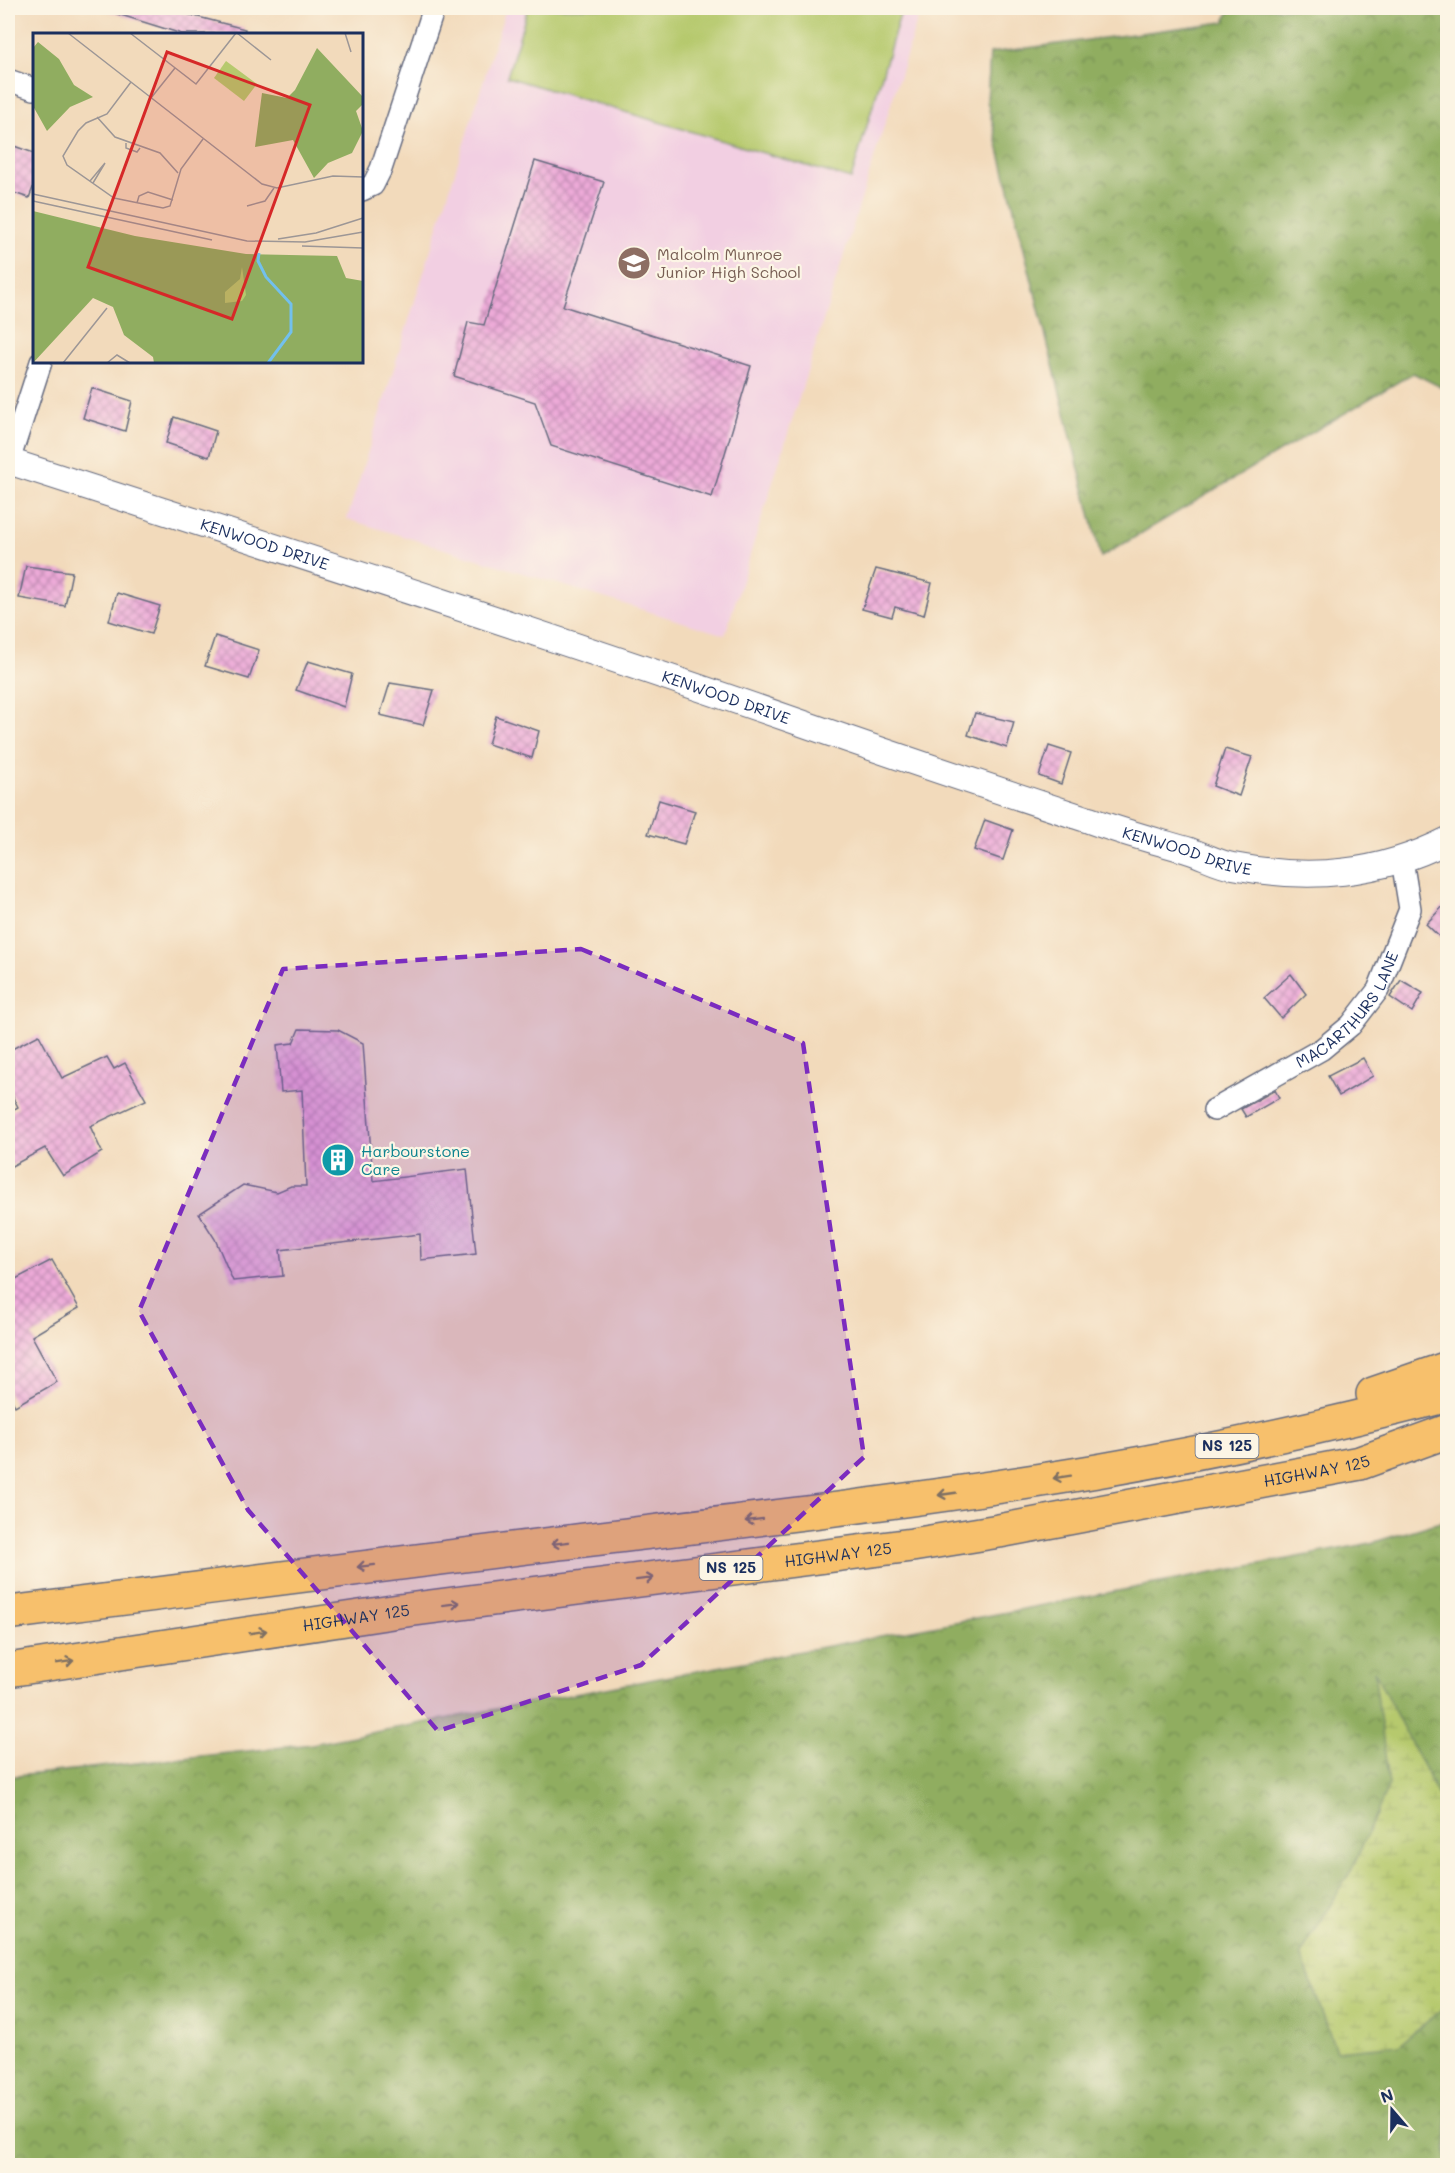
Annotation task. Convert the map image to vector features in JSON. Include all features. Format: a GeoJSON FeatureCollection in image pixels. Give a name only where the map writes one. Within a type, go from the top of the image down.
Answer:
{"type":"FeatureCollection","features":[{"type":"Feature","properties":{"kind":"highway"},"geometry":{"type":"LineString","coordinates":[[1101,1470],[1390,1389],[1448,1368]]}},
{"type":"Feature","properties":{"kind":"highway","name":"NS 125"},"geometry":{"type":"LineString","coordinates":[[8,1613],[777,1517],[1005,1486],[1101,1470],[1326,1426],[1448,1395]]}},
{"type":"Feature","properties":{"kind":"highway","name":"HIGHWAY 125"},"geometry":{"type":"LineString","coordinates":[[8,1670],[399,1611],[912,1545],[999,1531],[1360,1463],[1448,1431]]}},
{"type":"Feature","properties":{"kind":"street"},"geometry":{"type":"LineString","coordinates":[[367,187],[381,169],[434,8]]}},
{"type":"Feature","properties":{"kind":"street"},"geometry":{"type":"LineString","coordinates":[[8,80],[33,89]]}},
{"type":"Feature","properties":{"kind":"street"},"geometry":{"type":"LineString","coordinates":[[8,461],[41,363]]}},
{"type":"Feature","properties":{"kind":"street","name":"KENWOOD DRIVE"},"geometry":{"type":"LineString","coordinates":[[8,461],[395,585],[939,771],[1230,866],[1318,874],[1371,869],[1402,860],[1448,840]]}},
{"type":"Feature","properties":{"kind":"street","name":"MACARTHURS LANE"},"geometry":{"type":"LineString","coordinates":[[1214,1110],[1323,1049],[1364,1012],[1378,990],[1410,909],[1402,860]]}},
{"type":"Feature","properties":{"kind":"highlighted area"},"geometry":{"type":"Polygon","coordinates":[[[581,949],[803,1043],[864,1457],[641,1665],[438,1731],[248,1510],[139,1311],[283,969],[581,949]]]}},
{"type":"Feature","properties":{"kind":"shaded area","name":"Malcolm Munroe Junior High School"},"geometry":{"type":"Polygon","coordinates":[[[506,8],[921,8],[725,635],[347,519],[506,8]]]}},
{"type":"Feature","properties":{"kind":"green space"},"geometry":{"type":"Polygon","coordinates":[[[528,8],[902,8],[851,179],[507,77],[528,8]]]}},
{"type":"Feature","properties":{"kind":"green space"},"geometry":{"type":"Polygon","coordinates":[[[1231,8],[1447,8],[1447,390],[1413,373],[1101,557],[987,101],[990,53],[1224,22],[1231,8]]]}},
{"type":"Feature","properties":{"kind":"green space"},"geometry":{"type":"Polygon","coordinates":[[[1447,1520],[1447,2165],[8,2165],[8,1777],[312,1744],[1371,1543],[1447,1520]]]}},
{"type":"Feature","properties":{"kind":"green space"},"geometry":{"type":"Polygon","coordinates":[[[1374,1671],[1447,1813],[1447,2005],[1399,2045],[1336,2051],[1301,1954],[1352,1869],[1389,1785],[1374,1671]]]}},
{"type":"Feature","properties":{"kind":"building"},"geometry":{"type":"Polygon","coordinates":[[[109,8],[176,8],[175,11],[245,29],[244,33],[179,33],[108,11],[109,8]]]}},
{"type":"Feature","properties":{"kind":"building"},"geometry":{"type":"Polygon","coordinates":[[[14,146],[33,153],[33,188],[29,198],[8,191],[8,164],[14,146]]]}},
{"type":"Feature","properties":{"kind":"building"},"geometry":{"type":"Polygon","coordinates":[[[535,161],[604,182],[563,306],[751,366],[712,497],[551,446],[535,402],[454,376],[468,322],[484,325],[535,161]]]}},
{"type":"Feature","properties":{"kind":"building"},"geometry":{"type":"Polygon","coordinates":[[[92,388],[132,401],[125,431],[83,418],[92,388]]]}},
{"type":"Feature","properties":{"kind":"building"},"geometry":{"type":"Polygon","coordinates":[[[174,417],[216,431],[209,457],[166,443],[174,417]]]}},
{"type":"Feature","properties":{"kind":"building"},"geometry":{"type":"Polygon","coordinates":[[[26,566],[72,572],[65,606],[19,598],[26,566]]]}},
{"type":"Feature","properties":{"kind":"building"},"geometry":{"type":"Polygon","coordinates":[[[876,569],[932,583],[924,615],[895,607],[892,617],[862,609],[876,569]]]}},
{"type":"Feature","properties":{"kind":"building"},"geometry":{"type":"Polygon","coordinates":[[[117,593],[160,606],[151,634],[109,621],[117,593]]]}},
{"type":"Feature","properties":{"kind":"building"},"geometry":{"type":"Polygon","coordinates":[[[215,636],[259,650],[249,679],[205,666],[215,636]]]}},
{"type":"Feature","properties":{"kind":"building"},"geometry":{"type":"Polygon","coordinates":[[[308,661],[352,674],[344,707],[296,690],[308,661]]]}},
{"type":"Feature","properties":{"kind":"building"},"geometry":{"type":"Polygon","coordinates":[[[390,683],[434,690],[423,725],[380,715],[390,683]]]}},
{"type":"Feature","properties":{"kind":"building"},"geometry":{"type":"Polygon","coordinates":[[[975,713],[1014,722],[1007,748],[968,735],[975,713]]]}},
{"type":"Feature","properties":{"kind":"building"},"geometry":{"type":"Polygon","coordinates":[[[496,716],[539,731],[532,758],[488,744],[496,716]]]}},
{"type":"Feature","properties":{"kind":"building"},"geometry":{"type":"Polygon","coordinates":[[[1049,746],[1071,753],[1061,784],[1039,776],[1049,746]]]}},
{"type":"Feature","properties":{"kind":"building"},"geometry":{"type":"Polygon","coordinates":[[[1225,749],[1252,757],[1239,796],[1213,786],[1225,749]]]}},
{"type":"Feature","properties":{"kind":"building"},"geometry":{"type":"Polygon","coordinates":[[[659,800],[695,811],[684,844],[648,834],[659,800]]]}},
{"type":"Feature","properties":{"kind":"building"},"geometry":{"type":"Polygon","coordinates":[[[985,820],[1013,830],[1003,860],[974,850],[985,820]]]}},
{"type":"Feature","properties":{"kind":"building"},"geometry":{"type":"Polygon","coordinates":[[[1448,901],[1448,945],[1426,924],[1448,901]]]}},
{"type":"Feature","properties":{"kind":"building"},"geometry":{"type":"Polygon","coordinates":[[[1291,974],[1306,994],[1281,1018],[1264,998],[1291,974]]]}},
{"type":"Feature","properties":{"kind":"building"},"geometry":{"type":"Polygon","coordinates":[[[1401,980],[1423,993],[1412,1012],[1390,997],[1401,980]]]}},
{"type":"Feature","properties":{"kind":"building","name":"Harbourstone Care"},"geometry":{"type":"Polygon","coordinates":[[[299,1029],[338,1030],[363,1043],[373,1181],[467,1169],[476,1254],[421,1260],[420,1234],[280,1250],[283,1276],[233,1281],[215,1239],[199,1214],[243,1185],[277,1192],[291,1186],[306,1186],[302,1090],[281,1092],[277,1045],[293,1043],[299,1029]]]}},
{"type":"Feature","properties":{"kind":"building"},"geometry":{"type":"Polygon","coordinates":[[[39,1035],[62,1078],[107,1057],[114,1069],[125,1063],[146,1100],[90,1126],[102,1152],[63,1176],[45,1148],[8,1168],[8,1113],[18,1107],[8,1088],[8,1051],[39,1035]]]}},
{"type":"Feature","properties":{"kind":"building"},"geometry":{"type":"Polygon","coordinates":[[[1363,1058],[1373,1076],[1339,1096],[1328,1076],[1363,1058]]]}},
{"type":"Feature","properties":{"kind":"building"},"geometry":{"type":"Polygon","coordinates":[[[1275,1090],[1279,1098],[1246,1117],[1241,1109],[1275,1090]]]}},
{"type":"Feature","properties":{"kind":"building"},"geometry":{"type":"Polygon","coordinates":[[[52,1260],[79,1308],[32,1336],[57,1382],[15,1406],[8,1393],[8,1283],[52,1260]]]}},
{"type":"Feature","properties":{"kind":"place","name":"Malcolm Munroe Junior High School"},"geometry":{"type":"Point","coordinates":[634,263]}},
{"type":"Feature","properties":{"kind":"place","name":"Harbourstone Care"},"geometry":{"type":"Point","coordinates":[338,1160]}}]}
